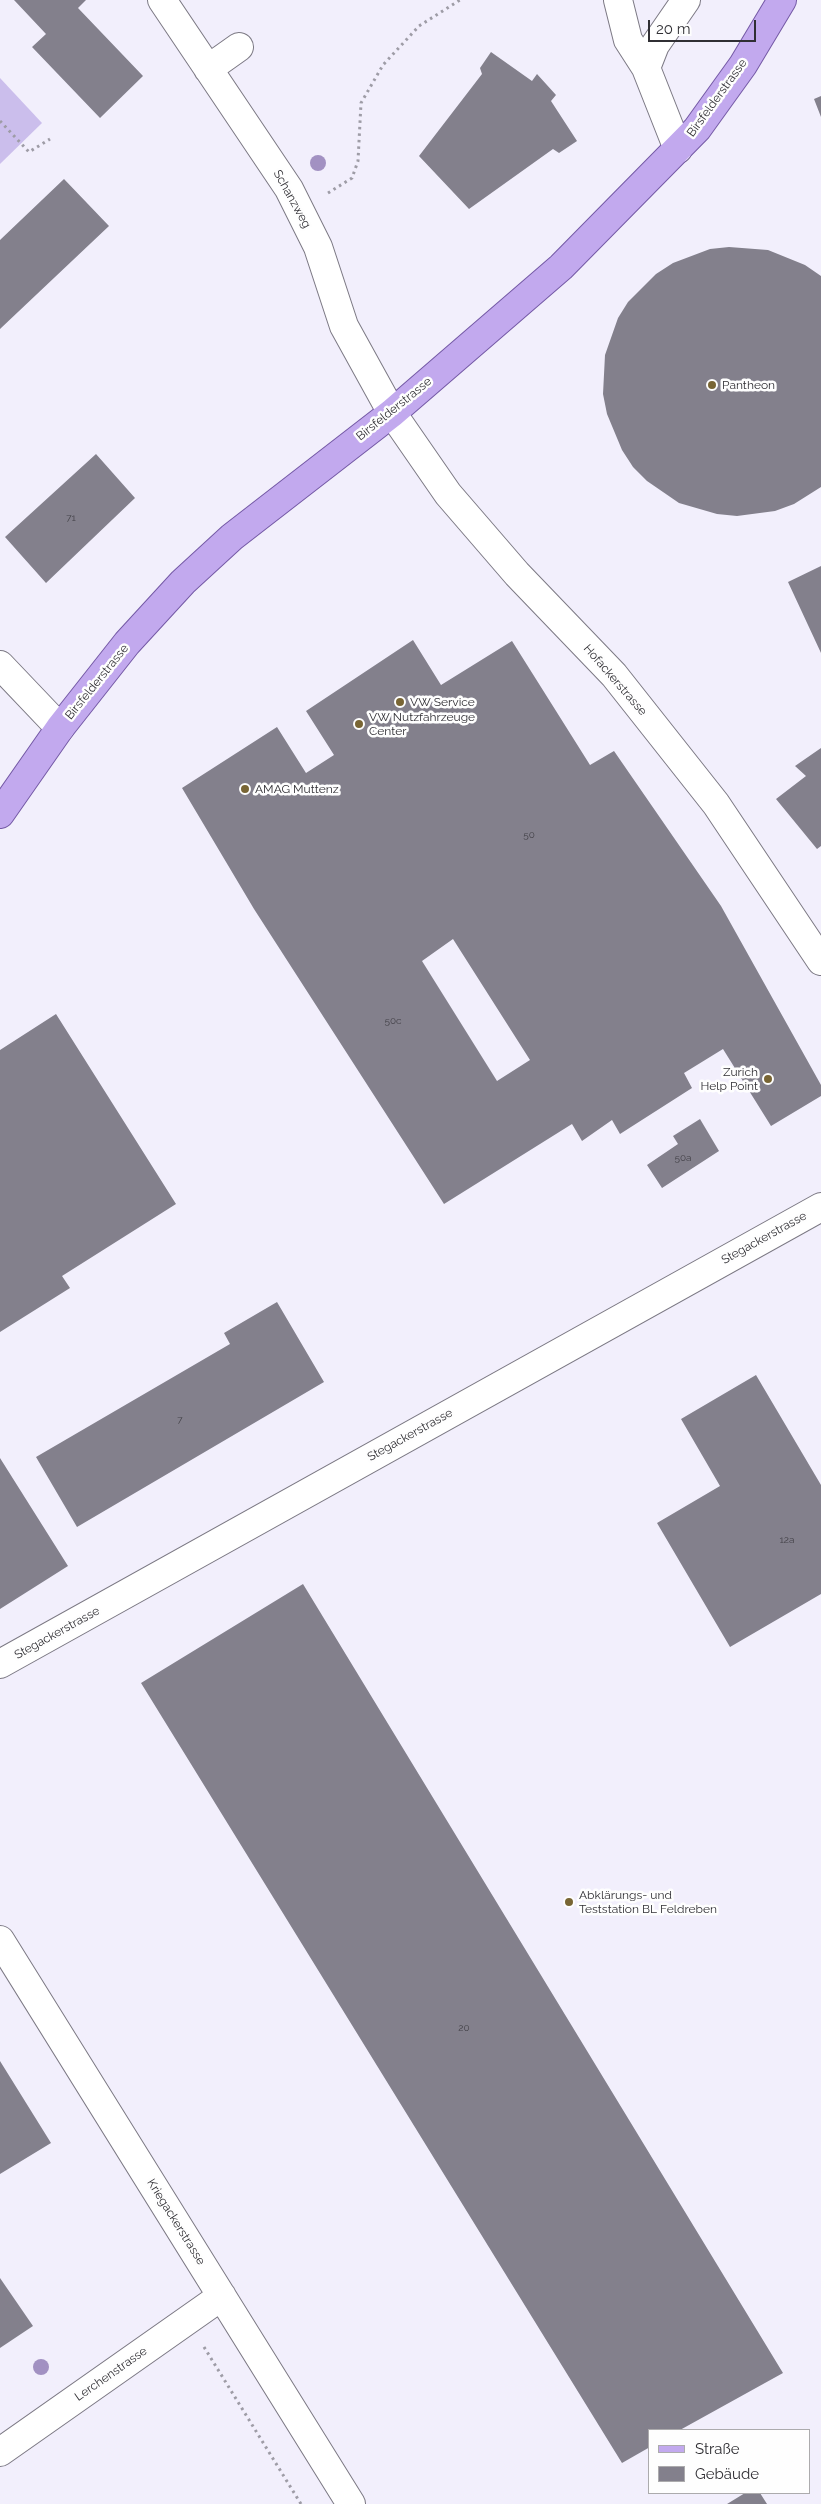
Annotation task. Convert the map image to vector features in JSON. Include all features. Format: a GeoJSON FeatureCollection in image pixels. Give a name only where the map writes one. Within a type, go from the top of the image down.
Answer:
{"type":"FeatureCollection","features":[{"type":"Feature","properties":{"kind":"main road","name":"Birsfelderstrasse"},"geometry":{"type":"LineString","coordinates":[[0,814],[60,728],[127,643],[183,582],[232,537],[392,413],[561,267],[697,129],[743,65],[782,0]]}},
{"type":"Feature","properties":{"kind":"street","name":"Schanzweg"},"geometry":{"type":"LineString","coordinates":[[162,0],[289,189],[318,247],[344,326],[392,413]]}},
{"type":"Feature","properties":{"kind":"street"},"geometry":{"type":"LineString","coordinates":[[618,0],[628,40],[646,68],[678,149]]}},
{"type":"Feature","properties":{"kind":"street"},"geometry":{"type":"LineString","coordinates":[[646,68],[655,45],[686,0]]}},
{"type":"Feature","properties":{"kind":"street"},"geometry":{"type":"LineString","coordinates":[[208,69],[239,46]]}},
{"type":"Feature","properties":{"kind":"street","name":"Hofackerstrasse"},"geometry":{"type":"LineString","coordinates":[[392,413],[448,494],[517,574],[614,675],[716,804],[821,961]]}},
{"type":"Feature","properties":{"kind":"street"},"geometry":{"type":"LineString","coordinates":[[0,666],[60,728]]}},
{"type":"Feature","properties":{"kind":"street","name":"Stegackerstrasse"},"geometry":{"type":"LineString","coordinates":[[0,1664],[821,1207]]}},
{"type":"Feature","properties":{"kind":"street","name":"Kriegackerstrasse"},"geometry":{"type":"LineString","coordinates":[[0,1940],[351,2504]]}},
{"type":"Feature","properties":{"kind":"street","name":"Lerchenstrasse"},"geometry":{"type":"LineString","coordinates":[[0,2452],[222,2296]]}},
{"type":"Feature","properties":{"kind":"path"},"geometry":{"type":"LineString","coordinates":[[299,209],[352,178],[358,161],[360,103],[383,65],[419,26],[460,0]]}},
{"type":"Feature","properties":{"kind":"path"},"geometry":{"type":"LineString","coordinates":[[0,121],[29,152],[50,139]]}},
{"type":"Feature","properties":{"kind":"path"},"geometry":{"type":"LineString","coordinates":[[188,2321],[301,2504]]}},
{"type":"Feature","properties":{"kind":"shaded area"},"geometry":{"type":"Polygon","coordinates":[[[0,78],[42,123],[0,164],[0,78]]]}},
{"type":"Feature","properties":{"kind":"building"},"geometry":{"type":"Polygon","coordinates":[[[14,0],[86,0],[78,8],[143,76],[100,118],[32,47],[46,34],[14,0]]]}},
{"type":"Feature","properties":{"kind":"building"},"geometry":{"type":"Polygon","coordinates":[[[491,52],[532,81],[537,74],[556,95],[551,101],[577,141],[559,153],[553,149],[469,209],[419,156],[482,74],[480,68],[491,52]]]}},
{"type":"Feature","properties":{"kind":"building"},"geometry":{"type":"Polygon","coordinates":[[[821,96],[821,117],[814,99],[821,96]]]}},
{"type":"Feature","properties":{"kind":"building"},"geometry":{"type":"Polygon","coordinates":[[[64,179],[109,226],[0,329],[0,240],[64,179]]]}},
{"type":"Feature","properties":{"kind":"building","name":"Pantheon"},"geometry":{"type":"Polygon","coordinates":[[[729,247],[768,250],[805,265],[821,276],[821,487],[794,504],[775,511],[737,516],[717,514],[679,503],[647,481],[633,467],[622,450],[607,414],[603,394],[605,355],[618,318],[628,302],[656,274],[673,263],[710,249],[729,247]]]}},
{"type":"Feature","properties":{"kind":"building"},"geometry":{"type":"Polygon","coordinates":[[[96,454],[135,498],[46,583],[5,537],[96,454]]]}},
{"type":"Feature","properties":{"kind":"building"},"geometry":{"type":"Polygon","coordinates":[[[821,566],[821,653],[788,582],[821,566]]]}},
{"type":"Feature","properties":{"kind":"building"},"geometry":{"type":"Polygon","coordinates":[[[413,640],[441,685],[512,641],[590,765],[614,751],[721,906],[821,1085],[821,1096],[771,1126],[723,1049],[684,1073],[692,1088],[620,1134],[612,1120],[582,1141],[572,1124],[444,1204],[254,909],[182,788],[277,727],[306,773],[334,755],[306,711],[413,640]],[[453,939],[422,961],[497,1081],[530,1060],[453,939]]]}},
{"type":"Feature","properties":{"kind":"building"},"geometry":{"type":"Polygon","coordinates":[[[821,748],[821,846],[817,849],[776,799],[806,776],[795,766],[821,748]]]}},
{"type":"Feature","properties":{"kind":"building"},"geometry":{"type":"Polygon","coordinates":[[[56,1014],[176,1204],[62,1276],[70,1288],[0,1332],[0,1050],[56,1014]]]}},
{"type":"Feature","properties":{"kind":"building"},"geometry":{"type":"Polygon","coordinates":[[[700,1119],[719,1151],[662,1188],[647,1165],[678,1144],[673,1136],[700,1119]]]}},
{"type":"Feature","properties":{"kind":"building"},"geometry":{"type":"Polygon","coordinates":[[[277,1302],[324,1382],[77,1527],[36,1457],[230,1344],[224,1333],[277,1302]]]}},
{"type":"Feature","properties":{"kind":"building"},"geometry":{"type":"Polygon","coordinates":[[[756,1375],[821,1485],[821,1594],[730,1647],[657,1523],[720,1486],[681,1419],[756,1375]]]}},
{"type":"Feature","properties":{"kind":"building"},"geometry":{"type":"Polygon","coordinates":[[[0,1458],[68,1566],[0,1609],[0,1458]]]}},
{"type":"Feature","properties":{"kind":"building"},"geometry":{"type":"Polygon","coordinates":[[[303,1584],[783,2373],[682,2429],[648,2429],[648,2448],[622,2463],[141,1683],[303,1584]]]}},
{"type":"Feature","properties":{"kind":"building"},"geometry":{"type":"Polygon","coordinates":[[[0,2061],[51,2143],[0,2174],[0,2061]]]}},
{"type":"Feature","properties":{"kind":"building"},"geometry":{"type":"Polygon","coordinates":[[[0,2278],[33,2326],[0,2348],[0,2278]]]}},
{"type":"Feature","properties":{"kind":"building"},"geometry":{"type":"Polygon","coordinates":[[[743,2494],[761,2494],[767,2504],[727,2504],[743,2494]]]}},
{"type":"Feature","properties":{"kind":"place","name":"Pantheon"},"geometry":{"type":"Point","coordinates":[712,385]}},
{"type":"Feature","properties":{"kind":"place","name":"VW Service"},"geometry":{"type":"Point","coordinates":[400,702]}},
{"type":"Feature","properties":{"kind":"place","name":"VW Nutzfahrzeuge Center"},"geometry":{"type":"Point","coordinates":[359,724]}},
{"type":"Feature","properties":{"kind":"place","name":"AMAG Muttenz"},"geometry":{"type":"Point","coordinates":[245,789]}},
{"type":"Feature","properties":{"kind":"place","name":"Zurich Help Point"},"geometry":{"type":"Point","coordinates":[768,1079]}},
{"type":"Feature","properties":{"kind":"place","name":"Abklärungs- und Teststation BL Feldreben"},"geometry":{"type":"Point","coordinates":[569,1902]}}]}
